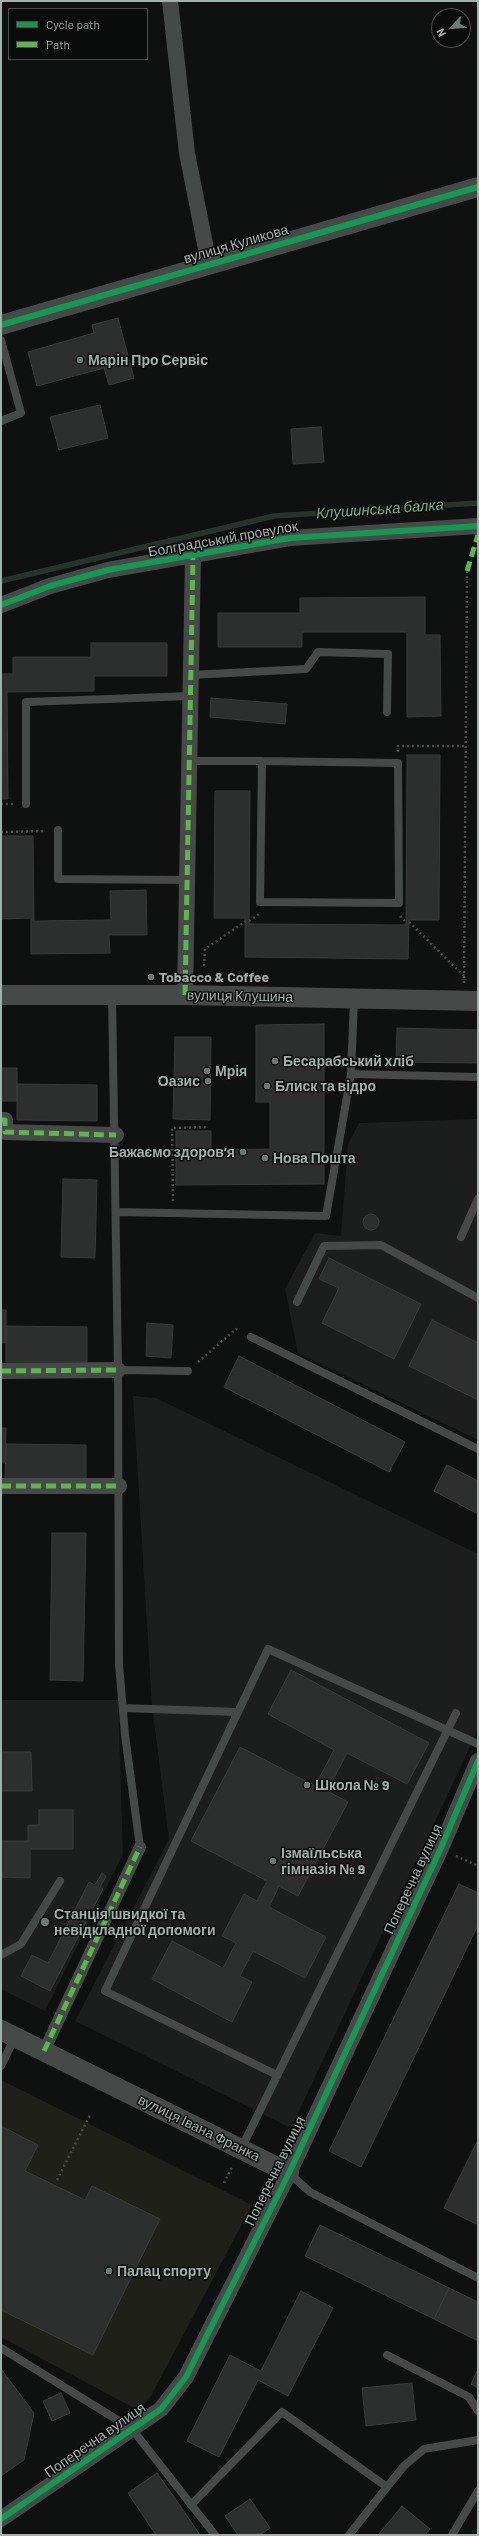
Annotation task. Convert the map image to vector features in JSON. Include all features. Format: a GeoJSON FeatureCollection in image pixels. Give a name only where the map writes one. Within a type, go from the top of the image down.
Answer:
{"type":"FeatureCollection","features":[{"type":"Feature","properties":{"kind":"street"},"geometry":{"type":"LineString","coordinates":[[170,1],[187,153],[209,264]]}},
{"type":"Feature","properties":{"kind":"street","name":"вулиця Куликова"},"geometry":{"type":"LineString","coordinates":[[1,325],[478,187]]}},
{"type":"Feature","properties":{"kind":"street","name":"Болградський провулок"},"geometry":{"type":"LineString","coordinates":[[1,605],[50,586],[108,570],[290,538],[478,526]]}},
{"type":"Feature","properties":{"kind":"street"},"geometry":{"type":"LineString","coordinates":[[193,556],[187,880],[193,995]]}},
{"type":"Feature","properties":{"kind":"street","name":"вулиця Клушина"},"geometry":{"type":"LineString","coordinates":[[1,996],[193,995],[471,1001]]}},
{"type":"Feature","properties":{"kind":"street"},"geometry":{"type":"LineString","coordinates":[[1,1120],[5,1120],[5,1132],[116,1135]]}},
{"type":"Feature","properties":{"kind":"street"},"geometry":{"type":"LineString","coordinates":[[1,1371],[118,1370]]}},
{"type":"Feature","properties":{"kind":"street"},"geometry":{"type":"LineString","coordinates":[[1,1486],[119,1486]]}},
{"type":"Feature","properties":{"kind":"street","name":"Поперечна вулиця"},"geometry":{"type":"LineString","coordinates":[[1,2519],[161,2409],[186,2377],[289,2173],[441,1848],[478,1761]]}},
{"type":"Feature","properties":{"kind":"street"},"geometry":{"type":"LineString","coordinates":[[44,2051],[140,1847]]}},
{"type":"Feature","properties":{"kind":"street","name":"вулиця Івана Франка"},"geometry":{"type":"LineString","coordinates":[[8,2034],[44,2051],[237,2157],[289,2173]]}},
{"type":"Feature","properties":{"kind":"lane"},"geometry":{"type":"LineString","coordinates":[[1,340],[21,413],[1,421]]}},
{"type":"Feature","properties":{"kind":"lane"},"geometry":{"type":"LineString","coordinates":[[191,675],[306,670],[318,652],[388,654],[388,712]]}},
{"type":"Feature","properties":{"kind":"lane"},"geometry":{"type":"LineString","coordinates":[[26,804],[26,702],[190,696]]}},
{"type":"Feature","properties":{"kind":"lane"},"geometry":{"type":"LineString","coordinates":[[189,761],[262,761],[398,763],[399,903],[260,902],[262,761]]}},
{"type":"Feature","properties":{"kind":"lane"},"geometry":{"type":"LineString","coordinates":[[58,830],[58,879],[187,880]]}},
{"type":"Feature","properties":{"kind":"lane"},"geometry":{"type":"LineString","coordinates":[[112,995],[116,1135],[119,1664],[140,1847]]}},
{"type":"Feature","properties":{"kind":"lane"},"geometry":{"type":"LineString","coordinates":[[116,1212],[326,1216],[351,1074],[354,998]]}},
{"type":"Feature","properties":{"kind":"lane"},"geometry":{"type":"LineString","coordinates":[[351,1074],[478,1078]]}},
{"type":"Feature","properties":{"kind":"lane"},"geometry":{"type":"LineString","coordinates":[[460,1237],[478,1199]]}},
{"type":"Feature","properties":{"kind":"lane"},"geometry":{"type":"LineString","coordinates":[[297,1302],[324,1246],[366,1245],[381,1245],[478,1298]]}},
{"type":"Feature","properties":{"kind":"lane"},"geometry":{"type":"LineString","coordinates":[[251,1337],[478,1449]]}},
{"type":"Feature","properties":{"kind":"lane"},"geometry":{"type":"LineString","coordinates":[[118,1370],[188,1371]]}},
{"type":"Feature","properties":{"kind":"lane"},"geometry":{"type":"LineString","coordinates":[[277,2075],[105,1991],[268,1649],[478,1744]]}},
{"type":"Feature","properties":{"kind":"lane"},"geometry":{"type":"LineString","coordinates":[[123,1708],[238,1712]]}},
{"type":"Feature","properties":{"kind":"lane"},"geometry":{"type":"LineString","coordinates":[[237,2157],[456,1713]]}},
{"type":"Feature","properties":{"kind":"lane"},"geometry":{"type":"LineString","coordinates":[[1,1955],[21,1944],[60,1881]]}},
{"type":"Feature","properties":{"kind":"lane"},"geometry":{"type":"LineString","coordinates":[[1,2066],[8,2034]]}},
{"type":"Feature","properties":{"kind":"lane","name":"вулиця Івана Франка"},"geometry":{"type":"LineString","coordinates":[[289,2173],[310,2192],[478,2278]]}},
{"type":"Feature","properties":{"kind":"lane"},"geometry":{"type":"LineString","coordinates":[[1,2348],[132,2429],[215,2535]]}},
{"type":"Feature","properties":{"kind":"lane"},"geometry":{"type":"LineString","coordinates":[[387,2356],[469,2397],[478,2411]]}},
{"type":"Feature","properties":{"kind":"lane"},"geometry":{"type":"LineString","coordinates":[[191,2505],[282,2412],[387,2487]]}},
{"type":"Feature","properties":{"kind":"lane"},"geometry":{"type":"LineString","coordinates":[[349,2535],[404,2466],[424,2449],[478,2440]]}},
{"type":"Feature","properties":{"kind":"lane"},"geometry":{"type":"LineString","coordinates":[[452,2535],[478,2491]]}},
{"type":"Feature","properties":{"kind":"path"},"geometry":{"type":"LineString","coordinates":[[467,571],[464,977],[471,1001]]}},
{"type":"Feature","properties":{"kind":"path"},"geometry":{"type":"LineString","coordinates":[[398,763],[398,746],[466,746]]}},
{"type":"Feature","properties":{"kind":"path"},"geometry":{"type":"LineString","coordinates":[[1,832],[58,830]]}},
{"type":"Feature","properties":{"kind":"path"},"geometry":{"type":"LineString","coordinates":[[193,995],[205,949],[246,921]]}},
{"type":"Feature","properties":{"kind":"path"},"geometry":{"type":"LineString","coordinates":[[409,922],[464,977]]}},
{"type":"Feature","properties":{"kind":"path"},"geometry":{"type":"LineString","coordinates":[[173,1213],[172,1128],[209,1126]]}},
{"type":"Feature","properties":{"kind":"path"},"geometry":{"type":"LineString","coordinates":[[188,1371],[236,1329],[251,1337]]}},
{"type":"Feature","properties":{"kind":"path"},"geometry":{"type":"LineString","coordinates":[[441,1848],[478,1866]]}},
{"type":"Feature","properties":{"kind":"path"},"geometry":{"type":"LineString","coordinates":[[57,2180],[90,2115]]}},
{"type":"Feature","properties":{"kind":"path"},"geometry":{"type":"LineString","coordinates":[[224,2183],[237,2157]]}},
{"type":"Feature","properties":{"kind":"shaded area"},"geometry":{"type":"Polygon","coordinates":[[[478,1119],[478,1440],[298,1353],[285,1289],[315,1233],[341,1236],[348,1144],[359,1123],[478,1119]]]}},
{"type":"Feature","properties":{"kind":"shaded area","name":"Школа № 9"},"geometry":{"type":"Polygon","coordinates":[[[133,1396],[156,1398],[478,1554],[478,1730],[291,2128],[75,2021],[169,1839],[152,1706],[133,1396]]]}},
{"type":"Feature","properties":{"kind":"shaded area","name":"Станція швидкої та невідкладної допомоги"},"geometry":{"type":"Polygon","coordinates":[[[1,1700],[118,1700],[123,1854],[45,2011],[1,1989],[1,1700]]]}},
{"type":"Feature","properties":{"kind":"shaded area","name":"Палац спорту"},"geometry":{"type":"Polygon","coordinates":[[[1,2080],[252,2205],[151,2396],[143,2405],[134,2408],[1,2337],[1,2080]]]}},
{"type":"Feature","properties":{"kind":"building","name":"Марін Про Сервіс"},"geometry":{"type":"Polygon","coordinates":[[[118,318],[134,378],[109,385],[104,368],[37,386],[28,352],[94,333],[92,325],[118,318]]]}},
{"type":"Feature","properties":{"kind":"building"},"geometry":{"type":"Polygon","coordinates":[[[100,405],[108,438],[59,450],[50,417],[100,405]]]}},
{"type":"Feature","properties":{"kind":"building"},"geometry":{"type":"Polygon","coordinates":[[[321,427],[324,462],[293,464],[291,429],[321,427]]]}},
{"type":"Feature","properties":{"kind":"building"},"geometry":{"type":"Polygon","coordinates":[[[425,597],[425,635],[440,635],[441,716],[407,717],[407,632],[302,632],[302,647],[218,647],[218,613],[300,613],[300,598],[425,597]]]}},
{"type":"Feature","properties":{"kind":"building"},"geometry":{"type":"Polygon","coordinates":[[[91,643],[167,643],[167,676],[94,676],[94,691],[7,692],[8,799],[1,799],[1,674],[13,674],[13,657],[91,657],[91,643]]]}},
{"type":"Feature","properties":{"kind":"building"},"geometry":{"type":"Polygon","coordinates":[[[211,698],[287,704],[285,724],[210,717],[211,698]]]}},
{"type":"Feature","properties":{"kind":"building"},"geometry":{"type":"Polygon","coordinates":[[[407,755],[440,755],[439,920],[409,920],[408,959],[245,957],[245,918],[214,918],[215,791],[250,791],[249,924],[406,925],[407,755]]]}},
{"type":"Feature","properties":{"kind":"building"},"geometry":{"type":"Polygon","coordinates":[[[1,836],[33,836],[34,921],[111,920],[110,891],[146,890],[147,935],[109,935],[110,953],[31,954],[31,918],[1,919],[1,836]]]}},
{"type":"Feature","properties":{"kind":"building"},"geometry":{"type":"Polygon","coordinates":[[[324,1024],[324,1184],[176,1185],[176,1131],[211,1131],[211,1150],[270,1149],[270,1102],[256,1102],[256,1025],[324,1024]]]}},
{"type":"Feature","properties":{"kind":"building"},"geometry":{"type":"Polygon","coordinates":[[[397,1028],[478,1030],[478,1063],[396,1062],[397,1028]]]}},
{"type":"Feature","properties":{"kind":"building"},"geometry":{"type":"Polygon","coordinates":[[[175,1037],[211,1037],[210,1120],[173,1119],[175,1037]]]}},
{"type":"Feature","properties":{"kind":"building"},"geometry":{"type":"Polygon","coordinates":[[[1,1068],[17,1068],[17,1101],[1,1101],[1,1068]]]}},
{"type":"Feature","properties":{"kind":"building"},"geometry":{"type":"Polygon","coordinates":[[[17,1084],[97,1085],[97,1121],[17,1120],[17,1084]]]}},
{"type":"Feature","properties":{"kind":"building"},"geometry":{"type":"Polygon","coordinates":[[[63,1179],[97,1180],[95,1258],[61,1257],[63,1179]]]}},
{"type":"Feature","properties":{"kind":"building"},"geometry":{"type":"Polygon","coordinates":[[[371,1214],[377,1216],[379,1222],[377,1228],[371,1230],[365,1228],[363,1222],[365,1216],[371,1214]]]}},
{"type":"Feature","properties":{"kind":"building"},"geometry":{"type":"Polygon","coordinates":[[[329,1258],[421,1304],[394,1359],[322,1323],[339,1288],[319,1279],[329,1258]]]}},
{"type":"Feature","properties":{"kind":"building"},"geometry":{"type":"Polygon","coordinates":[[[1,1310],[6,1310],[6,1343],[1,1343],[1,1310]]]}},
{"type":"Feature","properties":{"kind":"building"},"geometry":{"type":"Polygon","coordinates":[[[432,1320],[478,1343],[478,1400],[409,1366],[432,1320]]]}},
{"type":"Feature","properties":{"kind":"building"},"geometry":{"type":"Polygon","coordinates":[[[147,1323],[173,1325],[171,1358],[146,1356],[147,1323]]]}},
{"type":"Feature","properties":{"kind":"building"},"geometry":{"type":"Polygon","coordinates":[[[6,1326],[87,1327],[87,1362],[6,1362],[6,1326]]]}},
{"type":"Feature","properties":{"kind":"building"},"geometry":{"type":"Polygon","coordinates":[[[239,1356],[405,1442],[389,1472],[224,1387],[239,1356]]]}},
{"type":"Feature","properties":{"kind":"building"},"geometry":{"type":"Polygon","coordinates":[[[1,1428],[6,1428],[5,1462],[1,1462],[1,1428]]]}},
{"type":"Feature","properties":{"kind":"building"},"geometry":{"type":"Polygon","coordinates":[[[6,1444],[86,1445],[86,1481],[5,1480],[6,1444]]]}},
{"type":"Feature","properties":{"kind":"building"},"geometry":{"type":"Polygon","coordinates":[[[447,1465],[478,1481],[478,1514],[434,1491],[447,1465]]]}},
{"type":"Feature","properties":{"kind":"building"},"geometry":{"type":"Polygon","coordinates":[[[52,1533],[86,1533],[83,1681],[50,1680],[52,1533]]]}},
{"type":"Feature","properties":{"kind":"building","name":"Ізмаїльська гімназія № 9"},"geometry":{"type":"Polygon","coordinates":[[[291,1670],[429,1743],[407,1784],[347,1753],[327,1791],[348,1802],[298,1896],[279,1886],[269,1907],[326,1937],[305,1978],[253,1951],[240,1976],[252,1982],[232,2022],[152,1979],[172,1941],[223,1968],[236,1943],[222,1936],[244,1894],[257,1901],[267,1881],[191,1841],[240,1747],[315,1786],[334,1750],[268,1714],[291,1670]]]}},
{"type":"Feature","properties":{"kind":"building"},"geometry":{"type":"Polygon","coordinates":[[[1,1752],[31,1752],[32,1791],[1,1791],[1,1752]]]}},
{"type":"Feature","properties":{"kind":"building"},"geometry":{"type":"Polygon","coordinates":[[[39,1810],[73,1810],[73,1849],[30,1849],[30,1878],[1,1877],[1,1841],[28,1841],[28,1825],[39,1825],[39,1810]]]}},
{"type":"Feature","properties":{"kind":"building"},"geometry":{"type":"Polygon","coordinates":[[[102,1873],[106,1876],[100,1887],[103,1889],[50,1991],[21,1976],[32,1955],[48,1963],[89,1882],[95,1885],[102,1873]]]}},
{"type":"Feature","properties":{"kind":"building"},"geometry":{"type":"Polygon","coordinates":[[[459,1884],[478,1893],[478,1925],[361,2167],[329,2151],[459,1884]]]}},
{"type":"Feature","properties":{"kind":"building"},"geometry":{"type":"Polygon","coordinates":[[[1,2126],[38,2145],[25,2171],[85,2200],[92,2186],[160,2219],[93,2355],[1,2310],[1,2126]]]}},
{"type":"Feature","properties":{"kind":"building"},"geometry":{"type":"Polygon","coordinates":[[[478,2140],[478,2219],[476,2224],[444,2208],[478,2140]]]}},
{"type":"Feature","properties":{"kind":"building"},"geometry":{"type":"Polygon","coordinates":[[[320,2225],[449,2288],[434,2319],[305,2256],[320,2225]]]}},
{"type":"Feature","properties":{"kind":"building"},"geometry":{"type":"Polygon","coordinates":[[[449,2288],[478,2302],[478,2341],[434,2319],[449,2288]]]}},
{"type":"Feature","properties":{"kind":"building"},"geometry":{"type":"Polygon","coordinates":[[[301,2291],[333,2308],[288,2396],[258,2380],[219,2457],[187,2441],[230,2355],[261,2371],[301,2291]]]}},
{"type":"Feature","properties":{"kind":"building"},"geometry":{"type":"Polygon","coordinates":[[[1,2369],[34,2413],[24,2460],[1,2476],[1,2369]]]}},
{"type":"Feature","properties":{"kind":"building"},"geometry":{"type":"Polygon","coordinates":[[[478,2369],[478,2388],[471,2384],[478,2369]]]}},
{"type":"Feature","properties":{"kind":"building"},"geometry":{"type":"Polygon","coordinates":[[[412,2383],[416,2420],[366,2426],[362,2388],[412,2383]]]}},
{"type":"Feature","properties":{"kind":"building"},"geometry":{"type":"Polygon","coordinates":[[[61,2393],[70,2413],[52,2421],[43,2401],[61,2393]]]}},
{"type":"Feature","properties":{"kind":"building"},"geometry":{"type":"Polygon","coordinates":[[[157,2473],[200,2535],[156,2535],[128,2493],[157,2473]]]}},
{"type":"Feature","properties":{"kind":"building"},"geometry":{"type":"Polygon","coordinates":[[[250,2499],[270,2528],[260,2535],[238,2535],[225,2516],[250,2499]]]}},
{"type":"Feature","properties":{"kind":"building"},"geometry":{"type":"Polygon","coordinates":[[[402,2506],[430,2529],[425,2535],[378,2535],[402,2506]]]}},
{"type":"Feature","properties":{"kind":"waterway","name":"Клушинська балка"},"geometry":{"type":"LineString","coordinates":[[1,581],[274,516],[478,503]]}},
{"type":"Feature","properties":{"kind":"marked path"},"geometry":{"type":"LineString","coordinates":[[467,571],[478,535]]}},
{"type":"Feature","properties":{"kind":"marked path"},"geometry":{"type":"LineString","coordinates":[[185,995],[193,556]]}},
{"type":"Feature","properties":{"kind":"marked path"},"geometry":{"type":"LineString","coordinates":[[1,1120],[5,1120],[5,1132],[116,1135]]}},
{"type":"Feature","properties":{"kind":"marked path"},"geometry":{"type":"LineString","coordinates":[[1,1371],[118,1370]]}},
{"type":"Feature","properties":{"kind":"marked path"},"geometry":{"type":"LineString","coordinates":[[1,1486],[119,1486]]}},
{"type":"Feature","properties":{"kind":"marked path"},"geometry":{"type":"LineString","coordinates":[[44,2051],[140,1847]]}},
{"type":"Feature","properties":{"kind":"cycle path"},"geometry":{"type":"LineString","coordinates":[[1,325],[478,187]]}},
{"type":"Feature","properties":{"kind":"cycle path"},"geometry":{"type":"LineString","coordinates":[[1,605],[50,586],[108,570],[290,538],[478,526]]}},
{"type":"Feature","properties":{"kind":"cycle path"},"geometry":{"type":"LineString","coordinates":[[1,2519],[161,2409],[186,2377],[289,2173],[441,1848],[478,1761]]}},
{"type":"Feature","properties":{"kind":"place","name":"Марін Про Сервіс"},"geometry":{"type":"Point","coordinates":[80,360]}},
{"type":"Feature","properties":{"kind":"place","name":"Tobacco & Coffee"},"geometry":{"type":"Point","coordinates":[151,977]}},
{"type":"Feature","properties":{"kind":"place","name":"Бесарабський хліб"},"geometry":{"type":"Point","coordinates":[275,1061]}},
{"type":"Feature","properties":{"kind":"place","name":"Мрія"},"geometry":{"type":"Point","coordinates":[207,1071]}},
{"type":"Feature","properties":{"kind":"place","name":"Оазис"},"geometry":{"type":"Point","coordinates":[208,1081]}},
{"type":"Feature","properties":{"kind":"place","name":"Блиск та відро"},"geometry":{"type":"Point","coordinates":[267,1086]}},
{"type":"Feature","properties":{"kind":"place","name":"Бажаємо здоровʼя"},"geometry":{"type":"Point","coordinates":[243,1152]}},
{"type":"Feature","properties":{"kind":"place","name":"Нова Пошта"},"geometry":{"type":"Point","coordinates":[265,1158]}},
{"type":"Feature","properties":{"kind":"place","name":"Школа № 9"},"geometry":{"type":"Point","coordinates":[307,1785]}},
{"type":"Feature","properties":{"kind":"place","name":"Ізмаїльська гімназія № 9"},"geometry":{"type":"Point","coordinates":[273,1861]}},
{"type":"Feature","properties":{"kind":"place","name":"Станція швидкої та невідкладної допомоги"},"geometry":{"type":"Point","coordinates":[45,1922]}},
{"type":"Feature","properties":{"kind":"place","name":"Палац спорту"},"geometry":{"type":"Point","coordinates":[109,2271]}}]}
